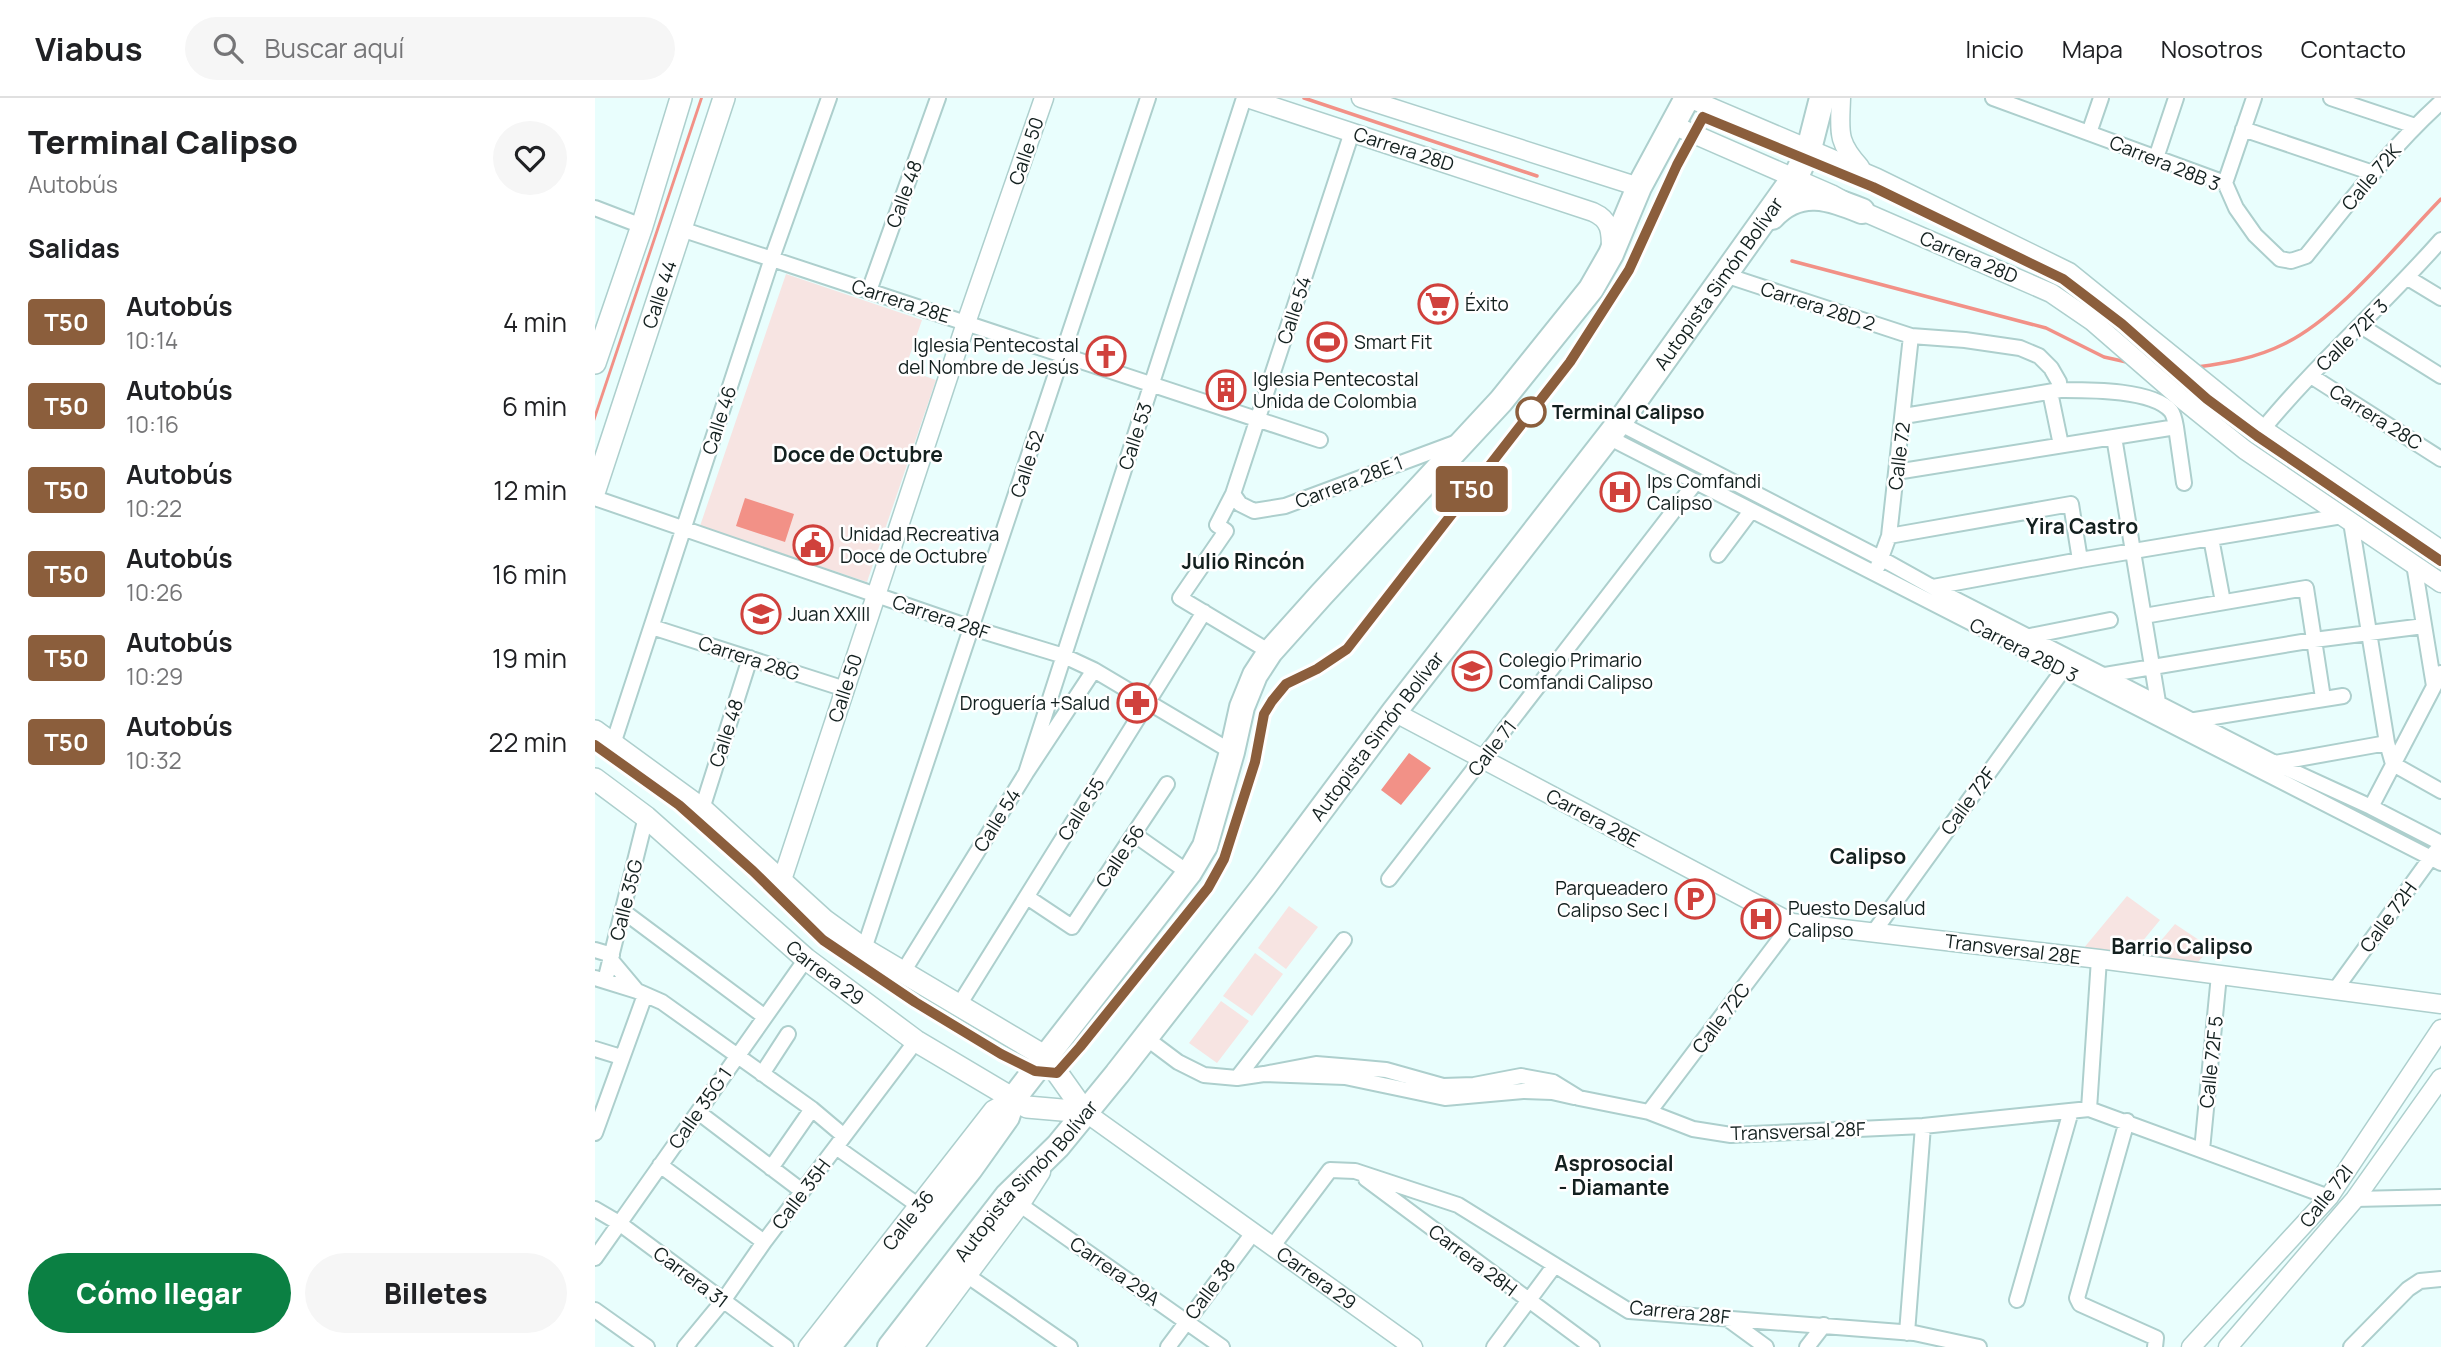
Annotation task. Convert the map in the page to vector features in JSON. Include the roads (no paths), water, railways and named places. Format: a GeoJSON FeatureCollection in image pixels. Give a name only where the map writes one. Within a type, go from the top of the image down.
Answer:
{"type":"FeatureCollection","features":[{"type":"Feature","properties":{"kind":"highway"},"geometry":{"type":"LineString","coordinates":[[828,1347],[970,1169],[1007,1117],[1013,1099],[1189,873],[1205,846],[1233,752],[1242,707],[1255,675],[1270,652],[1468,438],[1591,289],[1611,254],[1639,187],[1688,98]]}},
{"type":"Feature","properties":{"kind":"highway","name":"Autopista Simón Bolívar"},"geometry":{"type":"LineString","coordinates":[[890,1347],[1146,1038],[1613,430],[1794,178],[1809,149],[1822,98]]}},
{"type":"Feature","properties":{"kind":"highway"},"geometry":{"type":"LineString","coordinates":[[1753,237],[1780,208],[1798,200],[1829,198],[1862,211]]}},
{"type":"Feature","properties":{"kind":"main road","name":"Calle 44"},"geometry":{"type":"LineString","coordinates":[[595,363],[642,226],[681,98]]}},
{"type":"Feature","properties":{"kind":"main road","name":"Calle 44"},"geometry":{"type":"LineString","coordinates":[[595,490],[724,98]]}},
{"type":"Feature","properties":{"kind":"main road","name":"Carrera 29"},"geometry":{"type":"LineString","coordinates":[[595,731],[702,809],[824,919],[864,949],[1013,1040],[1046,1057],[1085,1112]]}},
{"type":"Feature","properties":{"kind":"main road","name":"Carrera 29"},"geometry":{"type":"LineString","coordinates":[[595,779],[646,817],[806,959],[916,1041],[1027,1107],[1085,1112]]}},
{"type":"Feature","properties":{"kind":"street","name":"Calle 46"},"geometry":{"type":"LineString","coordinates":[[613,744],[772,258],[829,98]]}},
{"type":"Feature","properties":{"kind":"street","name":"Calle 48"},"geometry":{"type":"LineString","coordinates":[[869,291],[938,98]]}},
{"type":"Feature","properties":{"kind":"street","name":"Calle 50"},"geometry":{"type":"LineString","coordinates":[[782,880],[965,323],[1044,98]]}},
{"type":"Feature","properties":{"kind":"street","name":"Calle 52"},"geometry":{"type":"LineString","coordinates":[[864,949],[1148,98]]}},
{"type":"Feature","properties":{"kind":"street","name":"Carrera 28D"},"geometry":{"type":"LineString","coordinates":[[1246,98],[1599,214],[1610,226],[1611,254]]}},
{"type":"Feature","properties":{"kind":"street","name":"Calle 53"},"geometry":{"type":"LineString","coordinates":[[1026,773],[1246,98]]}},
{"type":"Feature","properties":{"kind":"street","name":"Carrera 28D"},"geometry":{"type":"LineString","coordinates":[[1688,98],[1877,178],[2069,272],[2263,429],[2441,550]]}},
{"type":"Feature","properties":{"kind":"street"},"geometry":{"type":"LineString","coordinates":[[1809,149],[1828,122],[1840,98]]}},
{"type":"Feature","properties":{"kind":"street"},"geometry":{"type":"LineString","coordinates":[[1840,98],[1840,139],[1861,168],[1877,178]]}},
{"type":"Feature","properties":{"kind":"street","name":"Carrera 28B 3"},"geometry":{"type":"LineString","coordinates":[[1993,98],[2028,104],[2089,133],[2225,183],[2236,208],[2255,235],[2280,259],[2291,261],[2306,256]]}},
{"type":"Feature","properties":{"kind":"street"},"geometry":{"type":"LineString","coordinates":[[2089,133],[2101,98]]}},
{"type":"Feature","properties":{"kind":"street"},"geometry":{"type":"LineString","coordinates":[[2156,158],[2176,98]]}},
{"type":"Feature","properties":{"kind":"street"},"geometry":{"type":"LineString","coordinates":[[2225,183],[2254,98]]}},
{"type":"Feature","properties":{"kind":"street"},"geometry":{"type":"LineString","coordinates":[[2331,98],[2415,126]]}},
{"type":"Feature","properties":{"kind":"street","name":"Carrera 28D"},"geometry":{"type":"LineString","coordinates":[[1366,99],[1639,187]]}},
{"type":"Feature","properties":{"kind":"street","name":"Calle 72K"},"geometry":{"type":"LineString","coordinates":[[2306,256],[2373,173],[2415,126],[2441,102]]}},
{"type":"Feature","properties":{"kind":"street","name":"Carrera 28D"},"geometry":{"type":"LineString","coordinates":[[1673,125],[2051,293],[2092,321],[2245,450],[2441,583]]}},
{"type":"Feature","properties":{"kind":"street"},"geometry":{"type":"LineString","coordinates":[[2243,129],[2373,173]]}},
{"type":"Feature","properties":{"kind":"street","name":"Calle 54"},"geometry":{"type":"LineString","coordinates":[[1204,612],[1180,598],[1226,531],[1217,525],[1233,494],[1352,132]]}},
{"type":"Feature","properties":{"kind":"street"},"geometry":{"type":"LineString","coordinates":[[595,208],[642,226]]}},
{"type":"Feature","properties":{"kind":"street","name":"Carrera 28E"},"geometry":{"type":"LineString","coordinates":[[681,229],[1320,440]]}},
{"type":"Feature","properties":{"kind":"street","name":"Calle 72F 3"},"geometry":{"type":"LineString","coordinates":[[2263,429],[2441,240]]}},
{"type":"Feature","properties":{"kind":"street","name":"Carrera 28D 2"},"geometry":{"type":"LineString","coordinates":[[1725,275],[1911,336],[2020,348],[2039,356],[2051,368],[2059,382],[2055,391],[2061,445]]}},
{"type":"Feature","properties":{"kind":"street"},"geometry":{"type":"LineString","coordinates":[[2408,278],[2441,298]]}},
{"type":"Feature","properties":{"kind":"street"},"geometry":{"type":"LineString","coordinates":[[2361,326],[2441,376]]}},
{"type":"Feature","properties":{"kind":"street","name":"Calle 72"},"geometry":{"type":"LineString","coordinates":[[1874,573],[1882,559],[1889,536],[1911,336]]}},
{"type":"Feature","properties":{"kind":"street","name":"Carrera 28C"},"geometry":{"type":"LineString","coordinates":[[2311,376],[2441,458]]}},
{"type":"Feature","properties":{"kind":"street"},"geometry":{"type":"LineString","coordinates":[[1904,416],[2055,391],[2102,390],[2132,395],[2162,404],[2173,413],[2183,483]]}},
{"type":"Feature","properties":{"kind":"street"},"geometry":{"type":"LineString","coordinates":[[1896,471],[2176,427]]}},
{"type":"Feature","properties":{"kind":"street","name":"Carrera 28D 3"},"geometry":{"type":"LineString","coordinates":[[1613,430],[1696,482],[1874,573],[1938,595],[2030,636],[2275,762],[2441,843]]}},
{"type":"Feature","properties":{"kind":"street","name":"Carrera 28D 3"},"geometry":{"type":"LineString","coordinates":[[1613,430],[1882,559],[2063,670],[2436,861]]}},
{"type":"Feature","properties":{"kind":"street"},"geometry":{"type":"LineString","coordinates":[[2114,437],[2158,702]]}},
{"type":"Feature","properties":{"kind":"street","name":"Carrera 28E 1"},"geometry":{"type":"LineString","coordinates":[[1233,494],[1240,504],[1254,511],[1285,506],[1468,438]]}},
{"type":"Feature","properties":{"kind":"street","name":"Calle 71"},"geometry":{"type":"LineString","coordinates":[[1389,880],[1696,482]]}},
{"type":"Feature","properties":{"kind":"street","name":"Carrera 28F"},"geometry":{"type":"LineString","coordinates":[[595,498],[972,628],[1064,656],[1094,670],[1233,752]]}},
{"type":"Feature","properties":{"kind":"street"},"geometry":{"type":"LineString","coordinates":[[1889,536],[2071,505],[2080,559]]}},
{"type":"Feature","properties":{"kind":"street"},"geometry":{"type":"LineString","coordinates":[[1718,555],[1751,511]]}},
{"type":"Feature","properties":{"kind":"street"},"geometry":{"type":"LineString","coordinates":[[1938,595],[2080,559],[2347,519],[2393,764],[2441,791]]}},
{"type":"Feature","properties":{"kind":"street"},"geometry":{"type":"LineString","coordinates":[[2211,538],[2223,602]]}},
{"type":"Feature","properties":{"kind":"street"},"geometry":{"type":"LineString","coordinates":[[2371,807],[2437,687],[2414,564]]}},
{"type":"Feature","properties":{"kind":"street"},"geometry":{"type":"LineString","coordinates":[[2144,616],[2306,589],[2323,698]]}},
{"type":"Feature","properties":{"kind":"street"},"geometry":{"type":"LineString","coordinates":[[1204,612],[1270,652]]}},
{"type":"Feature","properties":{"kind":"street","name":"Calle 55"},"geometry":{"type":"LineString","coordinates":[[959,1005],[1204,612]]}},
{"type":"Feature","properties":{"kind":"street"},"geometry":{"type":"LineString","coordinates":[[2030,636],[2110,620]]}},
{"type":"Feature","properties":{"kind":"street"},"geometry":{"type":"LineString","coordinates":[[2105,675],[2314,640],[2424,626]]}},
{"type":"Feature","properties":{"kind":"street","name":"Carrera 28G"},"geometry":{"type":"LineString","coordinates":[[652,627],[845,689]]}},
{"type":"Feature","properties":{"kind":"street","name":"Calle 48"},"geometry":{"type":"LineString","coordinates":[[702,809],[750,658]]}},
{"type":"Feature","properties":{"kind":"street","name":"Calle 54"},"geometry":{"type":"LineString","coordinates":[[903,972],[1026,773],[1094,670]]}},
{"type":"Feature","properties":{"kind":"street","name":"Calle 72F"},"geometry":{"type":"LineString","coordinates":[[1873,933],[2063,670]]}},
{"type":"Feature","properties":{"kind":"street"},"geometry":{"type":"LineString","coordinates":[[2195,720],[2343,696]]}},
{"type":"Feature","properties":{"kind":"street","name":"Carrera 28E"},"geometry":{"type":"LineString","coordinates":[[1394,712],[1793,923]]}},
{"type":"Feature","properties":{"kind":"street"},"geometry":{"type":"LineString","coordinates":[[2275,762],[2387,743]]}},
{"type":"Feature","properties":{"kind":"street","name":"Calle 56"},"geometry":{"type":"LineString","coordinates":[[1027,897],[1072,927],[1167,784]]}},
{"type":"Feature","properties":{"kind":"street","name":"Calle 35G"},"geometry":{"type":"LineString","coordinates":[[600,980],[611,958],[646,817]]}},
{"type":"Feature","properties":{"kind":"street"},"geometry":{"type":"LineString","coordinates":[[1135,835],[1189,873]]}},
{"type":"Feature","properties":{"kind":"street","name":"Calle 72H"},"geometry":{"type":"LineString","coordinates":[[2336,990],[2436,861],[2441,843]]}},
{"type":"Feature","properties":{"kind":"street"},"geometry":{"type":"LineString","coordinates":[[623,911],[765,1017]]}},
{"type":"Feature","properties":{"kind":"street","name":"Transversal 28E"},"geometry":{"type":"LineString","coordinates":[[1793,923],[2099,959],[2441,1004]]}},
{"type":"Feature","properties":{"kind":"street","name":"Calle 72C"},"geometry":{"type":"LineString","coordinates":[[1649,1112],[1793,923]]}},
{"type":"Feature","properties":{"kind":"street"},"geometry":{"type":"LineString","coordinates":[[1146,1038],[1178,1062],[1204,1075],[1237,1078],[1344,940]]}},
{"type":"Feature","properties":{"kind":"street"},"geometry":{"type":"LineString","coordinates":[[595,950],[611,958],[641,993]]}},
{"type":"Feature","properties":{"kind":"street","name":"Calle 35G 1"},"geometry":{"type":"LineString","coordinates":[[595,1258],[806,959]]}},
{"type":"Feature","properties":{"kind":"street"},"geometry":{"type":"LineString","coordinates":[[2089,1109],[2099,959]]}},
{"type":"Feature","properties":{"kind":"street","name":"Calle 72F 5"},"geometry":{"type":"LineString","coordinates":[[2202,1150],[2219,975]]}},
{"type":"Feature","properties":{"kind":"street"},"geometry":{"type":"LineString","coordinates":[[600,980],[661,1002],[812,1109],[840,1142],[919,1206]]}},
{"type":"Feature","properties":{"kind":"street"},"geometry":{"type":"LineString","coordinates":[[596,1125],[641,993]]}},
{"type":"Feature","properties":{"kind":"street","name":"Calle 72I"},"geometry":{"type":"LineString","coordinates":[[2191,1347],[2329,1197],[2441,1029]]}},
{"type":"Feature","properties":{"kind":"street"},"geometry":{"type":"LineString","coordinates":[[762,1074],[789,1034]]}},
{"type":"Feature","properties":{"kind":"street","name":"Calle 35H"},"geometry":{"type":"LineString","coordinates":[[685,1347],[723,1301],[764,1242],[916,1041]]}},
{"type":"Feature","properties":{"kind":"street"},"geometry":{"type":"LineString","coordinates":[[595,1049],[621,1057]]}},
{"type":"Feature","properties":{"kind":"street","name":"Transversal 28F"},"geometry":{"type":"LineString","coordinates":[[1237,1078],[1316,1064],[1386,1070],[1443,1086],[1474,1085],[1521,1076],[1553,1082],[1579,1098],[1649,1112],[1693,1129],[1731,1135],[1923,1126],[2089,1109],[2329,1197]]}},
{"type":"Feature","properties":{"kind":"street","name":"Calle 72I"},"geometry":{"type":"LineString","coordinates":[[2228,1347],[2355,1199],[2441,1079]]}},
{"type":"Feature","properties":{"kind":"street","name":"Calle 36"},"geometry":{"type":"LineString","coordinates":[[808,1347],[993,1110],[1013,1099]]}},
{"type":"Feature","properties":{"kind":"street"},"geometry":{"type":"LineString","coordinates":[[771,1168],[812,1109]]}},
{"type":"Feature","properties":{"kind":"street"},"geometry":{"type":"LineString","coordinates":[[2017,1300],[2071,1111]]}},
{"type":"Feature","properties":{"kind":"street"},"geometry":{"type":"LineString","coordinates":[[698,1112],[803,1191]]}},
{"type":"Feature","properties":{"kind":"street","name":"Carrera 29"},"geometry":{"type":"LineString","coordinates":[[1085,1112],[1413,1347]]}},
{"type":"Feature","properties":{"kind":"street"},"geometry":{"type":"LineString","coordinates":[[2127,1121],[2077,1298],[2080,1304],[2156,1338],[2155,1347]]}},
{"type":"Feature","properties":{"kind":"street"},"geometry":{"type":"LineString","coordinates":[[1923,1126],[1910,1333],[1933,1347]]}},
{"type":"Feature","properties":{"kind":"street"},"geometry":{"type":"LineString","coordinates":[[660,1165],[764,1242]]}},
{"type":"Feature","properties":{"kind":"street","name":"Carrera 28F"},"geometry":{"type":"LineString","coordinates":[[1272,1247],[1330,1170],[1355,1171],[1458,1205],[1629,1311],[1910,1333],[1979,1347]]}},
{"type":"Feature","properties":{"kind":"street","name":"Carrera 28H"},"geometry":{"type":"LineString","coordinates":[[1355,1171],[1593,1347]]}},
{"type":"Feature","properties":{"kind":"street"},"geometry":{"type":"LineString","coordinates":[[2355,1199],[2441,1197]]}},
{"type":"Feature","properties":{"kind":"street"},"geometry":{"type":"LineString","coordinates":[[921,1344],[968,1276],[1014,1200]]}},
{"type":"Feature","properties":{"kind":"street","name":"Carrera 29A"},"geometry":{"type":"LineString","coordinates":[[1014,1200],[1222,1347]]}},
{"type":"Feature","properties":{"kind":"street","name":"Carrera 31"},"geometry":{"type":"LineString","coordinates":[[595,1209],[619,1223],[786,1347]]}},
{"type":"Feature","properties":{"kind":"street","name":"Calle 38"},"geometry":{"type":"LineString","coordinates":[[1168,1347],[1253,1233]]}},
{"type":"Feature","properties":{"kind":"street"},"geometry":{"type":"LineString","coordinates":[[1494,1347],[1555,1265]]}},
{"type":"Feature","properties":{"kind":"street"},"geometry":{"type":"LineString","coordinates":[[968,1276],[1070,1347]]}},
{"type":"Feature","properties":{"kind":"street"},"geometry":{"type":"LineString","coordinates":[[2351,1347],[2407,1289],[2420,1281],[2441,1279]]}},
{"type":"Feature","properties":{"kind":"street"},"geometry":{"type":"LineString","coordinates":[[595,1310],[647,1347]]}},
{"type":"Feature","properties":{"kind":"street"},"geometry":{"type":"LineString","coordinates":[[1725,1317],[1766,1347]]}},
{"type":"Feature","properties":{"kind":"street"},"geometry":{"type":"LineString","coordinates":[[1807,1347],[1824,1325]]}},
{"type":"Feature","properties":{"kind":"waterway"},"geometry":{"type":"LineString","coordinates":[[1304,98],[1537,176]]}},
{"type":"Feature","properties":{"kind":"waterway"},"geometry":{"type":"LineString","coordinates":[[2197,367],[2263,353],[2305,332],[2347,298],[2441,199]]}},
{"type":"Feature","properties":{"kind":"waterway"},"geometry":{"type":"LineString","coordinates":[[1792,261],[2046,328],[2104,357],[2131,363]]}},
{"type":"Feature","properties":{"kind":"waterway"},"geometry":{"type":"LineString","coordinates":[[2159,369],[2169,372],[2179,370]]}},
{"type":"Feature","properties":{"kind":"place","name":"Éxito"},"geometry":{"type":"Point","coordinates":[1438,304]}},
{"type":"Feature","properties":{"kind":"place","name":"Smart Fit"},"geometry":{"type":"Point","coordinates":[1327,342]}},
{"type":"Feature","properties":{"kind":"place","name":"Iglesia Pentecostal del Nombre de Jesús"},"geometry":{"type":"Point","coordinates":[1106,356]}},
{"type":"Feature","properties":{"kind":"place","name":"Iglesia Pentecostal Unida de Colombia"},"geometry":{"type":"Point","coordinates":[1226,390]}},
{"type":"Feature","properties":{"kind":"place","name":"Terminal Calipso"},"geometry":{"type":"Point","coordinates":[1531,412]}},
{"type":"Feature","properties":{"kind":"place","name":"Ips Comfandi Calipso"},"geometry":{"type":"Point","coordinates":[1620,492]}},
{"type":"Feature","properties":{"kind":"place","name":"Unidad Recreativa Doce de Octubre"},"geometry":{"type":"Point","coordinates":[813,545]}},
{"type":"Feature","properties":{"kind":"place","name":"Juan XXIII"},"geometry":{"type":"Point","coordinates":[761,614]}},
{"type":"Feature","properties":{"kind":"place","name":"Colegio Primario Comfandi Calipso"},"geometry":{"type":"Point","coordinates":[1472,671]}},
{"type":"Feature","properties":{"kind":"place","name":"Droguería +Salud"},"geometry":{"type":"Point","coordinates":[1137,703]}},
{"type":"Feature","properties":{"kind":"place","name":"Parqueadero Calipso Sec I"},"geometry":{"type":"Point","coordinates":[1695,899]}},
{"type":"Feature","properties":{"kind":"place","name":"Puesto Desalud Calipso"},"geometry":{"type":"Point","coordinates":[1761,919]}},
{"type":"Feature","properties":{"kind":"district","name":"Doce de Octubre"},"geometry":{"type":"Point","coordinates":[858,454]}},
{"type":"Feature","properties":{"kind":"district","name":"Yira Castro"},"geometry":{"type":"Point","coordinates":[2082,526]}},
{"type":"Feature","properties":{"kind":"district","name":"Julio Rincón"},"geometry":{"type":"Point","coordinates":[1243,561]}},
{"type":"Feature","properties":{"kind":"district","name":"Calipso"},"geometry":{"type":"Point","coordinates":[1868,856]}},
{"type":"Feature","properties":{"kind":"district","name":"Barrio Calipso"},"geometry":{"type":"Point","coordinates":[2182,946]}},
{"type":"Feature","properties":{"kind":"district","name":"Asprosocial - Diamante"},"geometry":{"type":"Point","coordinates":[1614,1175]}}]}
